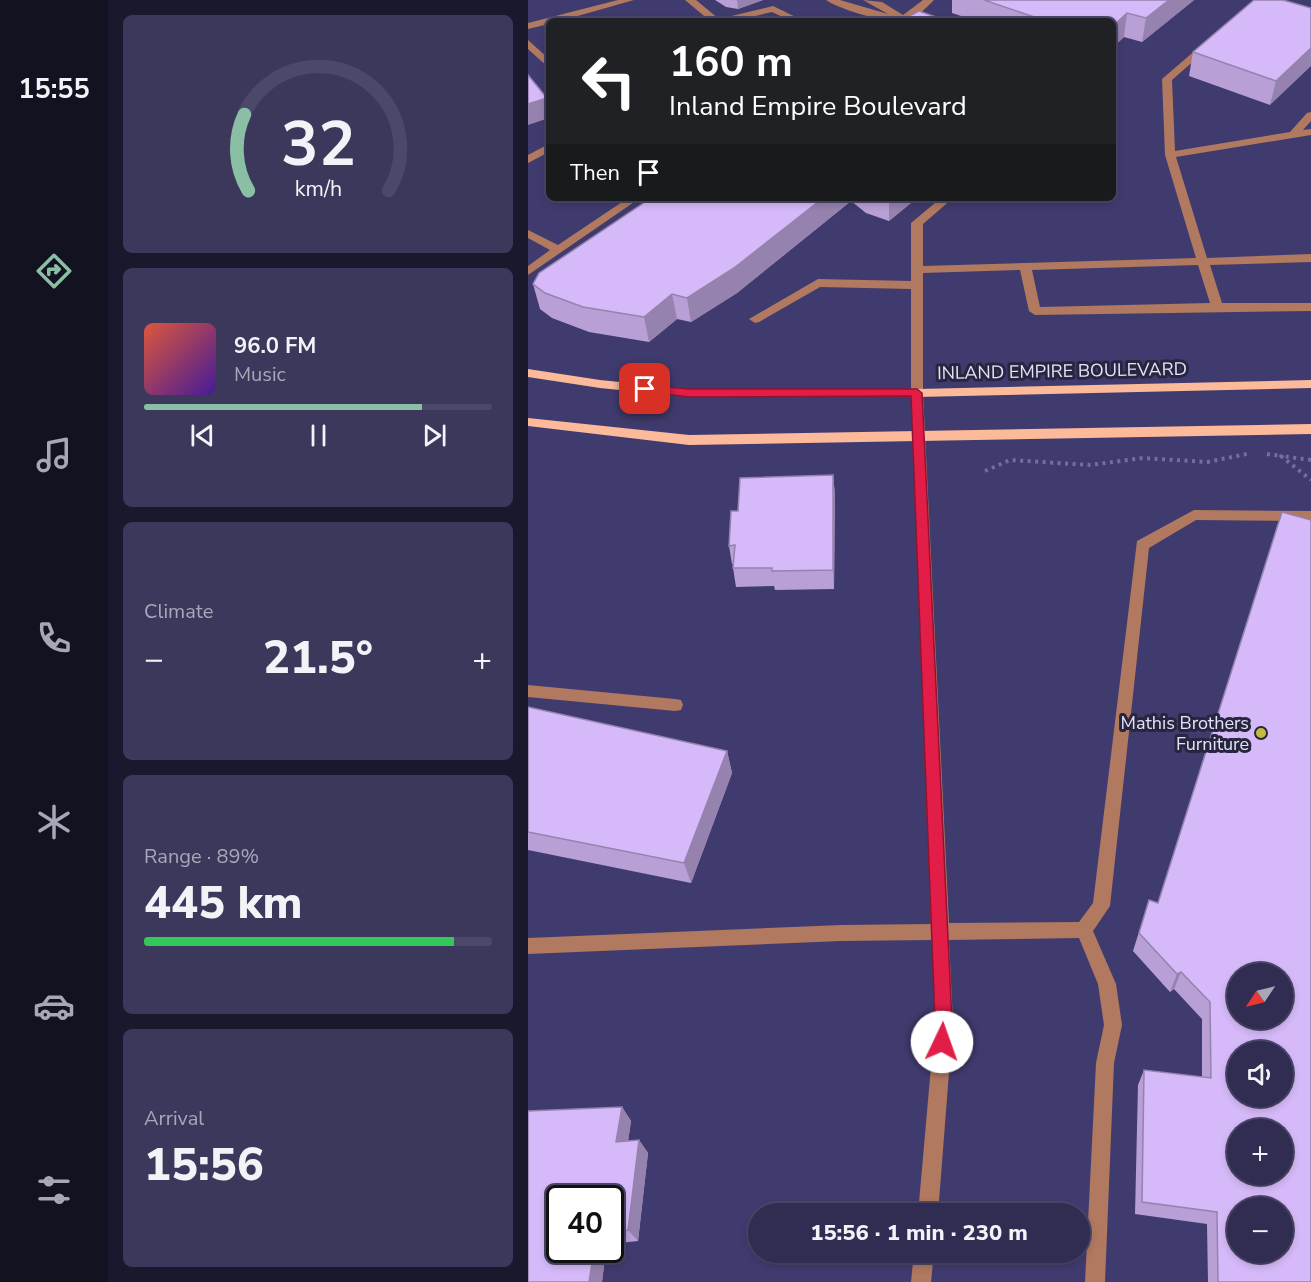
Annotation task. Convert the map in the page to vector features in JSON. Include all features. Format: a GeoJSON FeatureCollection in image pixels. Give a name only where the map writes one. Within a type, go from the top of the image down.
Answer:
{"type":"FeatureCollection","features":[{"type":"Feature","properties":{"kind":"main road","name":"INLAND EMPIRE BOULEVARD"},"geometry":{"type":"LineString","coordinates":[[528,373],[600,384],[689,393],[917,393],[1311,384]]}},
{"type":"Feature","properties":{"kind":"main road"},"geometry":{"type":"LineString","coordinates":[[528,422],[689,440],[1311,429]]}},
{"type":"Feature","properties":{"kind":"street"},"geometry":{"type":"LineString","coordinates":[[560,18],[629,0]]}},
{"type":"Feature","properties":{"kind":"street"},"geometry":{"type":"LineString","coordinates":[[690,0],[712,18]]}},
{"type":"Feature","properties":{"kind":"street"},"geometry":{"type":"LineString","coordinates":[[831,0],[892,18]]}},
{"type":"Feature","properties":{"kind":"street"},"geometry":{"type":"LineString","coordinates":[[868,0],[879,4],[900,18]]}},
{"type":"Feature","properties":{"kind":"street"},"geometry":{"type":"LineString","coordinates":[[908,18],[929,0]]}},
{"type":"Feature","properties":{"kind":"street"},"geometry":{"type":"LineString","coordinates":[[735,18],[773,9],[792,18]]}},
{"type":"Feature","properties":{"kind":"street"},"geometry":{"type":"LineString","coordinates":[[528,26],[546,22]]}},
{"type":"Feature","properties":{"kind":"street"},"geometry":{"type":"LineString","coordinates":[[1217,36],[1167,79],[1170,155],[1217,307]]}},
{"type":"Feature","properties":{"kind":"street"},"geometry":{"type":"LineString","coordinates":[[528,43],[546,62]]}},
{"type":"Feature","properties":{"kind":"street"},"geometry":{"type":"LineString","coordinates":[[1293,135],[1311,115]]}},
{"type":"Feature","properties":{"kind":"street"},"geometry":{"type":"LineString","coordinates":[[1170,155],[1311,132]]}},
{"type":"Feature","properties":{"kind":"street"},"geometry":{"type":"LineString","coordinates":[[528,160],[546,149]]}},
{"type":"Feature","properties":{"kind":"street"},"geometry":{"type":"LineString","coordinates":[[528,271],[631,201]]}},
{"type":"Feature","properties":{"kind":"street"},"geometry":{"type":"LineString","coordinates":[[929,1203],[944,1021],[917,393],[917,223],[944,201]]}},
{"type":"Feature","properties":{"kind":"street"},"geometry":{"type":"LineString","coordinates":[[528,233],[558,250]]}},
{"type":"Feature","properties":{"kind":"street"},"geometry":{"type":"LineString","coordinates":[[917,270],[1311,258]]}},
{"type":"Feature","properties":{"kind":"street"},"geometry":{"type":"LineString","coordinates":[[1025,266],[1035,311],[1311,307]]}},
{"type":"Feature","properties":{"kind":"street"},"geometry":{"type":"LineString","coordinates":[[755,319],[818,283],[917,285]]}},
{"type":"Feature","properties":{"kind":"street"},"geometry":{"type":"LineString","coordinates":[[1084,930],[1101,906],[1142,545],[1194,515],[1311,516]]}},
{"type":"Feature","properties":{"kind":"street"},"geometry":{"type":"LineString","coordinates":[[528,691],[675,705]]}},
{"type":"Feature","properties":{"kind":"street"},"geometry":{"type":"LineString","coordinates":[[528,946],[831,933],[1084,930]]}},
{"type":"Feature","properties":{"kind":"street"},"geometry":{"type":"LineString","coordinates":[[1084,930],[1107,984],[1113,1025],[1105,1063],[1095,1282]]}},
{"type":"Feature","properties":{"kind":"street"},"geometry":{"type":"LineString","coordinates":[[921,1282],[923,1263]]}},
{"type":"Feature","properties":{"kind":"path"},"geometry":{"type":"LineString","coordinates":[[985,471],[1010,460],[1090,465],[1143,458],[1208,462],[1256,453]]}},
{"type":"Feature","properties":{"kind":"path"},"geometry":{"type":"LineString","coordinates":[[1263,454],[1311,460]]}},
{"type":"Feature","properties":{"kind":"path"},"geometry":{"type":"LineString","coordinates":[[1281,456],[1311,480]]}},
{"type":"Feature","properties":{"kind":"building"},"geometry":{"type":"Polygon","coordinates":[[[984,0],[1169,0],[1146,18],[1127,13],[1116,23],[1116,18],[1037,18],[984,0]]]}},
{"type":"Feature","properties":{"kind":"building"},"geometry":{"type":"Polygon","coordinates":[[[1254,0],[1283,0],[1311,8],[1311,48],[1276,81],[1193,52],[1254,0]]]}},
{"type":"Feature","properties":{"kind":"building"},"geometry":{"type":"Polygon","coordinates":[[[919,11],[939,18],[906,18],[919,11]]]}},
{"type":"Feature","properties":{"kind":"building"},"geometry":{"type":"Polygon","coordinates":[[[528,75],[546,98],[528,104],[528,75]]]}},
{"type":"Feature","properties":{"kind":"building"},"geometry":{"type":"Polygon","coordinates":[[[647,201],[819,201],[734,268],[687,298],[672,294],[644,317],[583,307],[545,293],[533,284],[539,273],[647,201]]]}},
{"type":"Feature","properties":{"kind":"building"},"geometry":{"type":"Polygon","coordinates":[[[833,475],[833,570],[772,571],[772,568],[733,568],[735,545],[729,546],[731,511],[738,511],[740,478],[833,475]]]}},
{"type":"Feature","properties":{"kind":"building","name":"Mathis Brothers Furniture"},"geometry":{"type":"Polygon","coordinates":[[[1282,512],[1311,520],[1311,1282],[1218,1282],[1217,1212],[1142,1202],[1144,1070],[1211,1078],[1210,1002],[1181,972],[1177,974],[1139,933],[1149,900],[1158,903],[1282,512]]]}},
{"type":"Feature","properties":{"kind":"building"},"geometry":{"type":"Polygon","coordinates":[[[528,707],[727,751],[684,863],[528,832],[528,707]]]}},
{"type":"Feature","properties":{"kind":"building"},"geometry":{"type":"Polygon","coordinates":[[[622,1107],[616,1142],[639,1140],[628,1230],[624,1230],[624,1185],[546,1185],[546,1263],[592,1263],[589,1282],[528,1282],[528,1111],[622,1107]]]}},
{"type":"Feature","properties":{"kind":"place","name":"Mathis Brothers Furniture"},"geometry":{"type":"Point","coordinates":[1261,733]}},
{"type":"Feature","properties":{"kind":"route"},"geometry":{"type":"LineString","coordinates":[[645,389],[689,393],[917,393],[944,1021],[942,1042]]}}]}
